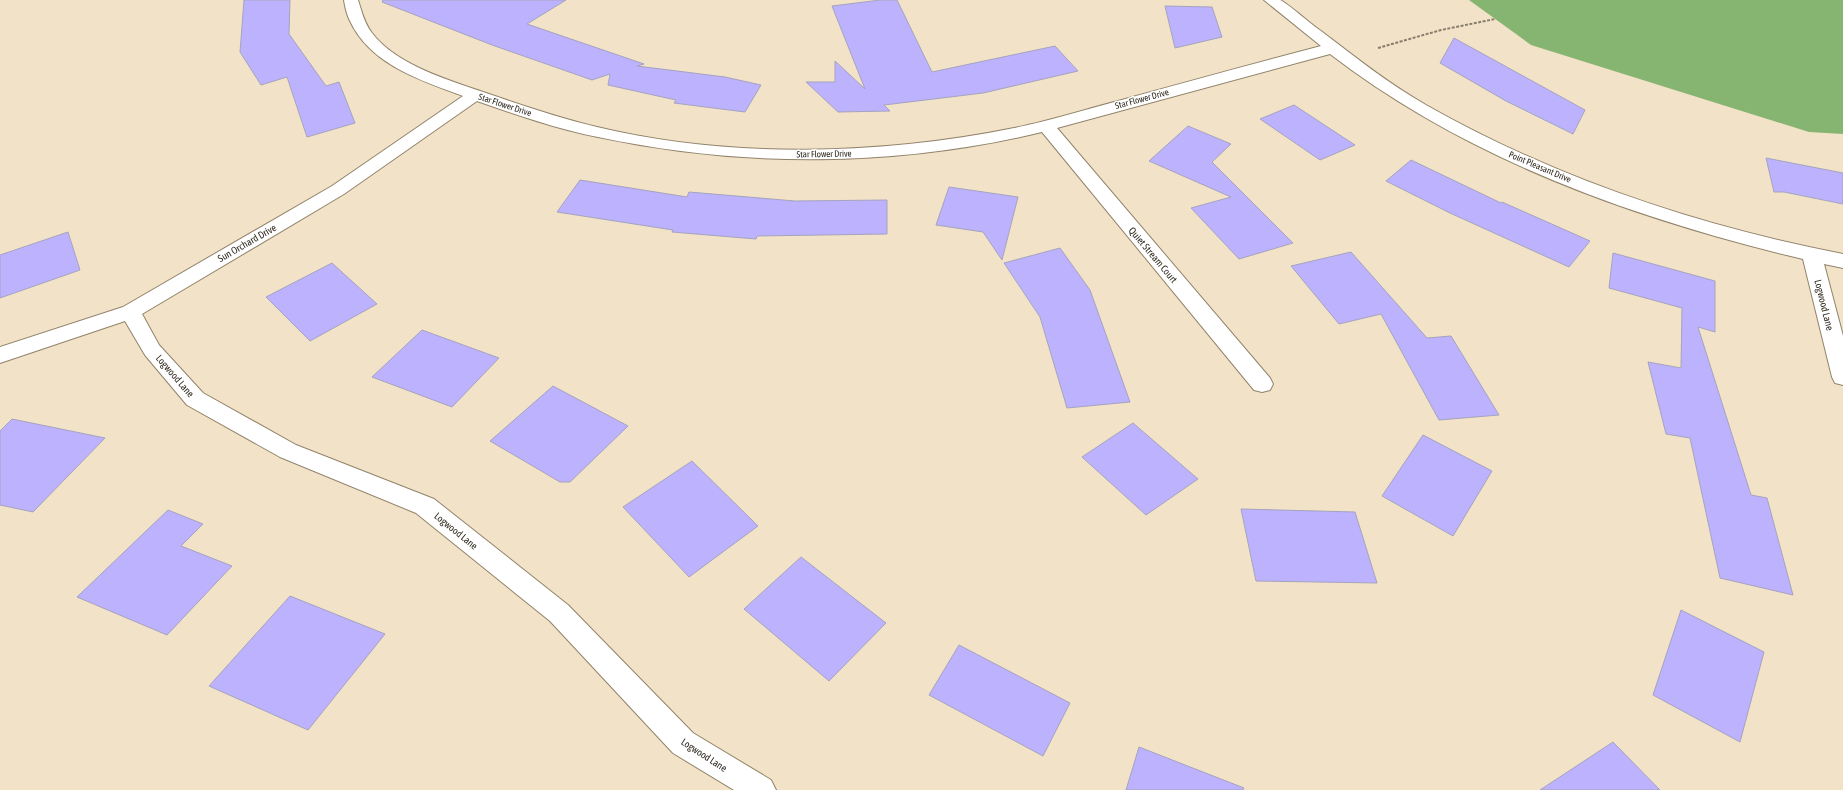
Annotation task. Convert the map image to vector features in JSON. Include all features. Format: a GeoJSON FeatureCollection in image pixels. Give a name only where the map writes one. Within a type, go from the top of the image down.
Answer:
{"type":"FeatureCollection","features":[{"type":"Feature","properties":{"kind":"street","name":"Star Flower Drive"},"geometry":{"type":"LineString","coordinates":[[351,0],[352,13],[359,27],[370,41],[385,54],[416,73],[475,96],[568,126],[622,139],[682,149],[747,154],[830,155],[902,150],[1001,136],[1333,48]]}},
{"type":"Feature","properties":{"kind":"street","name":"Point Pleasant Drive"},"geometry":{"type":"LineString","coordinates":[[1271,0],[1368,74],[1418,107],[1473,137],[1531,165],[1588,188],[1657,212],[1754,241],[1843,261]]}},
{"type":"Feature","properties":{"kind":"street","name":"Sun Orchard Drive"},"geometry":{"type":"LineString","coordinates":[[0,355],[130,312],[338,190],[475,96]]}},
{"type":"Feature","properties":{"kind":"street","name":"Quiet Stream Court"},"geometry":{"type":"LineString","coordinates":[[1045,125],[1262,384]]}},
{"type":"Feature","properties":{"kind":"street","name":"Logwood Lane"},"geometry":{"type":"LineString","coordinates":[[1812,255],[1843,377]]}},
{"type":"Feature","properties":{"kind":"street","name":"Logwood Lane"},"geometry":{"type":"LineString","coordinates":[[130,312],[152,350],[195,399],[288,450],[425,506],[559,613],[683,743],[761,790]]}},
{"type":"Feature","properties":{"kind":"path"},"geometry":{"type":"LineString","coordinates":[[1375,48],[1441,30],[1495,19]]}},
{"type":"Feature","properties":{"kind":"green space"},"geometry":{"type":"Polygon","coordinates":[[[1469,0],[1843,0],[1843,134],[1809,132],[1531,45],[1469,0]]]}},
{"type":"Feature","properties":{"kind":"building"},"geometry":{"type":"Polygon","coordinates":[[[244,0],[290,0],[289,34],[326,86],[339,82],[355,123],[307,137],[287,77],[261,85],[240,52],[244,0]]]}},
{"type":"Feature","properties":{"kind":"building"},"geometry":{"type":"Polygon","coordinates":[[[383,0],[566,0],[527,24],[644,64],[637,66],[725,77],[761,85],[745,112],[674,103],[676,100],[608,85],[610,74],[592,80],[492,45],[382,2],[383,0]]]}},
{"type":"Feature","properties":{"kind":"building"},"geometry":{"type":"Polygon","coordinates":[[[880,0],[897,0],[932,72],[1055,46],[1078,71],[983,93],[884,105],[890,111],[838,112],[806,82],[835,82],[835,61],[865,89],[832,6],[880,0]]]}},
{"type":"Feature","properties":{"kind":"building"},"geometry":{"type":"Polygon","coordinates":[[[1165,6],[1212,7],[1222,37],[1175,48],[1165,6]]]}},
{"type":"Feature","properties":{"kind":"building"},"geometry":{"type":"Polygon","coordinates":[[[1454,38],[1585,110],[1573,134],[1506,101],[1440,63],[1454,38]]]}},
{"type":"Feature","properties":{"kind":"building"},"geometry":{"type":"Polygon","coordinates":[[[1294,105],[1355,145],[1320,160],[1260,119],[1294,105]]]}},
{"type":"Feature","properties":{"kind":"building"},"geometry":{"type":"Polygon","coordinates":[[[1188,126],[1231,144],[1212,162],[1293,243],[1239,259],[1191,208],[1231,197],[1149,161],[1188,126]]]}},
{"type":"Feature","properties":{"kind":"building"},"geometry":{"type":"Polygon","coordinates":[[[1766,158],[1843,173],[1843,204],[1784,192],[1774,192],[1766,158]]]}},
{"type":"Feature","properties":{"kind":"building"},"geometry":{"type":"Polygon","coordinates":[[[1411,160],[1501,203],[1502,202],[1590,241],[1569,267],[1450,213],[1386,181],[1411,160]]]}},
{"type":"Feature","properties":{"kind":"building"},"geometry":{"type":"Polygon","coordinates":[[[580,180],[687,197],[689,192],[795,201],[887,200],[887,234],[757,236],[756,239],[672,232],[673,230],[557,212],[580,180]]]}},
{"type":"Feature","properties":{"kind":"building"},"geometry":{"type":"Polygon","coordinates":[[[949,187],[1018,197],[1002,260],[983,232],[936,225],[949,187]]]}},
{"type":"Feature","properties":{"kind":"building"},"geometry":{"type":"Polygon","coordinates":[[[68,232],[80,270],[0,298],[0,255],[68,232]]]}},
{"type":"Feature","properties":{"kind":"building"},"geometry":{"type":"Polygon","coordinates":[[[1060,248],[1090,290],[1130,402],[1067,408],[1040,317],[1004,263],[1060,248]]]}},
{"type":"Feature","properties":{"kind":"building"},"geometry":{"type":"Polygon","coordinates":[[[1351,252],[1427,338],[1451,336],[1499,415],[1439,420],[1381,314],[1339,324],[1291,266],[1351,252]]]}},
{"type":"Feature","properties":{"kind":"building"},"geometry":{"type":"Polygon","coordinates":[[[1613,253],[1715,281],[1715,332],[1698,327],[1751,495],[1767,498],[1793,595],[1720,578],[1690,438],[1666,434],[1648,362],[1681,368],[1682,308],[1609,288],[1613,253]]]}},
{"type":"Feature","properties":{"kind":"building"},"geometry":{"type":"Polygon","coordinates":[[[332,263],[377,304],[310,341],[266,297],[332,263]]]}},
{"type":"Feature","properties":{"kind":"building"},"geometry":{"type":"Polygon","coordinates":[[[422,330],[499,358],[452,407],[372,377],[422,330]]]}},
{"type":"Feature","properties":{"kind":"building"},"geometry":{"type":"Polygon","coordinates":[[[553,386],[628,426],[570,482],[560,482],[490,441],[553,386]]]}},
{"type":"Feature","properties":{"kind":"building"},"geometry":{"type":"Polygon","coordinates":[[[12,419],[105,438],[33,512],[0,505],[0,431],[12,419]]]}},
{"type":"Feature","properties":{"kind":"building"},"geometry":{"type":"Polygon","coordinates":[[[1133,423],[1198,479],[1146,515],[1082,457],[1133,423]]]}},
{"type":"Feature","properties":{"kind":"building"},"geometry":{"type":"Polygon","coordinates":[[[1423,435],[1492,471],[1453,536],[1382,496],[1423,435]]]}},
{"type":"Feature","properties":{"kind":"building"},"geometry":{"type":"Polygon","coordinates":[[[692,461],[758,526],[689,577],[623,507],[692,461]]]}},
{"type":"Feature","properties":{"kind":"building"},"geometry":{"type":"Polygon","coordinates":[[[1241,509],[1355,512],[1377,583],[1256,581],[1241,509]]]}},
{"type":"Feature","properties":{"kind":"building"},"geometry":{"type":"Polygon","coordinates":[[[168,510],[203,524],[181,546],[232,566],[167,635],[77,597],[168,510]]]}},
{"type":"Feature","properties":{"kind":"building"},"geometry":{"type":"Polygon","coordinates":[[[801,557],[886,623],[829,681],[744,609],[801,557]]]}},
{"type":"Feature","properties":{"kind":"building"},"geometry":{"type":"Polygon","coordinates":[[[290,596],[385,634],[308,730],[209,686],[290,596]]]}},
{"type":"Feature","properties":{"kind":"building"},"geometry":{"type":"Polygon","coordinates":[[[1681,610],[1764,652],[1740,742],[1653,695],[1681,610]]]}},
{"type":"Feature","properties":{"kind":"building"},"geometry":{"type":"Polygon","coordinates":[[[959,645],[1070,703],[1043,756],[929,695],[959,645]]]}},
{"type":"Feature","properties":{"kind":"building"},"geometry":{"type":"Polygon","coordinates":[[[1613,742],[1660,790],[1540,790],[1613,742]]]}},
{"type":"Feature","properties":{"kind":"building"},"geometry":{"type":"Polygon","coordinates":[[[1139,747],[1244,788],[1243,790],[1126,790],[1139,747]]]}}]}
